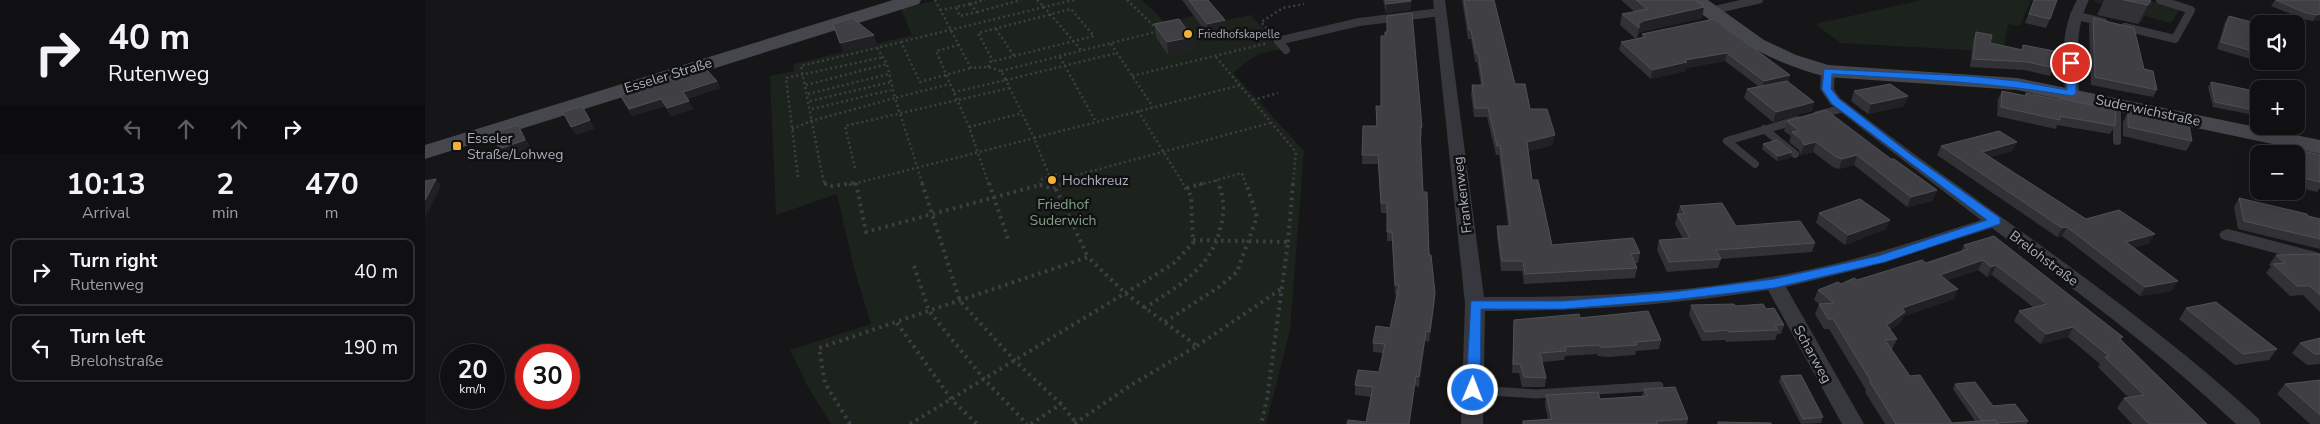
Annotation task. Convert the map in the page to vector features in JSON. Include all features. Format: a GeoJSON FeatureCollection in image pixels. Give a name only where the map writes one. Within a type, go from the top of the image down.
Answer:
{"type":"FeatureCollection","features":[{"type":"Feature","properties":{"kind":"main road","name":"Esseler Straße"},"geometry":{"type":"LineString","coordinates":[[425,152],[912,0]]}},
{"type":"Feature","properties":{"kind":"main road","name":"Suderwichstraße"},"geometry":{"type":"LineString","coordinates":[[1710,13],[1769,52],[1804,66],[1828,71],[2017,84],[2117,103],[2320,147]]}},
{"type":"Feature","properties":{"kind":"street"},"geometry":{"type":"LineString","coordinates":[[1710,13],[1757,0]]}},
{"type":"Feature","properties":{"kind":"street"},"geometry":{"type":"LineString","coordinates":[[2072,94],[2070,32],[2074,15],[2083,0]]}},
{"type":"Feature","properties":{"kind":"street","name":"Frankenweg"},"geometry":{"type":"LineString","coordinates":[[1440,6],[1475,304],[1472,424]]}},
{"type":"Feature","properties":{"kind":"street","name":"Brelohstraße"},"geometry":{"type":"LineString","coordinates":[[1828,71],[1827,89],[1835,102],[2139,328],[2204,381],[2250,424]]}},
{"type":"Feature","properties":{"kind":"street"},"geometry":{"type":"LineString","coordinates":[[1475,304],[1564,305],[1673,296],[1774,283],[1881,259],[1996,221]]}},
{"type":"Feature","properties":{"kind":"street"},"geometry":{"type":"LineString","coordinates":[[2228,234],[2320,259]]}},
{"type":"Feature","properties":{"kind":"street","name":"Scharweg"},"geometry":{"type":"LineString","coordinates":[[1774,283],[1853,424]]}},
{"type":"Feature","properties":{"kind":"lane"},"geometry":{"type":"LineString","coordinates":[[2120,26],[2175,39],[2191,10],[2160,0]]}},
{"type":"Feature","properties":{"kind":"lane"},"geometry":{"type":"LineString","coordinates":[[1277,41],[1367,20],[1440,6]]}},
{"type":"Feature","properties":{"kind":"lane"},"geometry":{"type":"LineString","coordinates":[[2074,15],[2111,23]]}},
{"type":"Feature","properties":{"kind":"lane"},"geometry":{"type":"LineString","coordinates":[[1277,41],[1286,50]]}},
{"type":"Feature","properties":{"kind":"lane"},"geometry":{"type":"LineString","coordinates":[[2117,103],[2117,141]]}},
{"type":"Feature","properties":{"kind":"lane"},"geometry":{"type":"LineString","coordinates":[[1755,164],[1727,140],[1844,108]]}},
{"type":"Feature","properties":{"kind":"lane"},"geometry":{"type":"LineString","coordinates":[[1764,129],[1795,154]]}},
{"type":"Feature","properties":{"kind":"lane"},"geometry":{"type":"LineString","coordinates":[[1473,390],[1536,394],[1659,386]]}},
{"type":"Feature","properties":{"kind":"path"},"geometry":{"type":"LineString","coordinates":[[935,0],[971,68]]}},
{"type":"Feature","properties":{"kind":"path"},"geometry":{"type":"LineString","coordinates":[[940,10],[985,0]]}},
{"type":"Feature","properties":{"kind":"path"},"geometry":{"type":"LineString","coordinates":[[956,7],[960,16],[1021,0]]}},
{"type":"Feature","properties":{"kind":"path"},"geometry":{"type":"LineString","coordinates":[[1037,0],[1082,51]]}},
{"type":"Feature","properties":{"kind":"path"},"geometry":{"type":"LineString","coordinates":[[1074,0],[801,66],[812,109],[811,120],[824,184],[832,186],[856,183],[1241,85]]}},
{"type":"Feature","properties":{"kind":"path"},"geometry":{"type":"LineString","coordinates":[[901,42],[920,82],[971,68],[988,67],[1001,71],[1159,31],[1127,0]]}},
{"type":"Feature","properties":{"kind":"path"},"geometry":{"type":"LineString","coordinates":[[971,3],[977,12]]}},
{"type":"Feature","properties":{"kind":"path"},"geometry":{"type":"LineString","coordinates":[[1132,76],[1277,41],[1261,22],[1283,8],[1304,4]]}},
{"type":"Feature","properties":{"kind":"path"},"geometry":{"type":"LineString","coordinates":[[988,67],[990,62],[993,61],[1094,36],[1071,9],[978,33],[993,61]]}},
{"type":"Feature","properties":{"kind":"path"},"geometry":{"type":"LineString","coordinates":[[996,29],[1014,56]]}},
{"type":"Feature","properties":{"kind":"path"},"geometry":{"type":"LineString","coordinates":[[1111,44],[1153,107]]}},
{"type":"Feature","properties":{"kind":"path"},"geometry":{"type":"LineString","coordinates":[[959,45],[936,51],[969,127],[976,152],[1008,239]]}},
{"type":"Feature","properties":{"kind":"path"},"geometry":{"type":"LineString","coordinates":[[877,48],[887,64],[891,90],[901,114],[960,301],[1015,361],[1061,404],[1075,424],[1131,385],[1197,346],[1281,289]]}},
{"type":"Feature","properties":{"kind":"path"},"geometry":{"type":"LineString","coordinates":[[954,92],[1117,53]]}},
{"type":"Feature","properties":{"kind":"path"},"geometry":{"type":"LineString","coordinates":[[798,176],[785,78],[884,57]]}},
{"type":"Feature","properties":{"kind":"path"},"geometry":{"type":"LineString","coordinates":[[1059,57],[1096,122]]}},
{"type":"Feature","properties":{"kind":"path"},"geometry":{"type":"LineString","coordinates":[[1216,57],[1296,152],[1289,242],[1267,399],[1261,424]]}},
{"type":"Feature","properties":{"kind":"path"},"geometry":{"type":"LineString","coordinates":[[806,85],[887,64]]}},
{"type":"Feature","properties":{"kind":"path"},"geometry":{"type":"LineString","coordinates":[[1001,71],[1034,138],[1049,175]]}},
{"type":"Feature","properties":{"kind":"path"},"geometry":{"type":"LineString","coordinates":[[808,94],[889,74]]}},
{"type":"Feature","properties":{"kind":"path"},"geometry":{"type":"LineString","coordinates":[[810,101],[891,82]]}},
{"type":"Feature","properties":{"kind":"path"},"geometry":{"type":"LineString","coordinates":[[792,128],[811,120],[950,84]]}},
{"type":"Feature","properties":{"kind":"path"},"geometry":{"type":"LineString","coordinates":[[855,168],[845,126],[1010,88]]}},
{"type":"Feature","properties":{"kind":"path"},"geometry":{"type":"LineString","coordinates":[[812,109],[891,90]]}},
{"type":"Feature","properties":{"kind":"path"},"geometry":{"type":"LineString","coordinates":[[1253,100],[1277,92]]}},
{"type":"Feature","properties":{"kind":"path"},"geometry":{"type":"LineString","coordinates":[[910,424],[1173,264],[1193,240],[1191,196],[1138,111]]}},
{"type":"Feature","properties":{"kind":"path"},"geometry":{"type":"LineString","coordinates":[[969,127],[1021,113]]}},
{"type":"Feature","properties":{"kind":"path"},"geometry":{"type":"LineString","coordinates":[[1040,185],[1042,179],[1049,175],[1056,174],[1066,178],[1271,122]]}},
{"type":"Feature","properties":{"kind":"path"},"geometry":{"type":"LineString","coordinates":[[1165,322],[1219,288],[1237,272],[1257,217],[1242,173],[1187,188]]}},
{"type":"Feature","properties":{"kind":"path"},"geometry":{"type":"LineString","coordinates":[[856,183],[866,232],[1040,185],[1043,188],[1056,188],[1066,182],[1066,178]]}},
{"type":"Feature","properties":{"kind":"path"},"geometry":{"type":"LineString","coordinates":[[1144,308],[1197,272],[1208,262],[1219,241],[1224,212],[1224,196],[1216,180]]}},
{"type":"Feature","properties":{"kind":"path"},"geometry":{"type":"LineString","coordinates":[[1056,188],[1088,257],[1125,293],[1197,346]]}},
{"type":"Feature","properties":{"kind":"path"},"geometry":{"type":"LineString","coordinates":[[1193,240],[1289,242]]}},
{"type":"Feature","properties":{"kind":"path"},"geometry":{"type":"LineString","coordinates":[[850,424],[825,383],[819,348],[1088,257]]}},
{"type":"Feature","properties":{"kind":"path"},"geometry":{"type":"LineString","coordinates":[[914,266],[929,311],[984,379],[1029,424],[1061,404]]}},
{"type":"Feature","properties":{"kind":"path"},"geometry":{"type":"LineString","coordinates":[[897,323],[952,400],[977,424]]}},
{"type":"Feature","properties":{"kind":"green space","name":"Friedhof Suderwich"},"geometry":{"type":"Polygon","coordinates":[[[936,0],[1142,0],[1165,22],[1214,12],[1222,21],[1251,15],[1283,50],[1261,53],[1233,73],[1304,151],[1290,330],[1266,424],[831,424],[808,387],[790,350],[871,324],[854,268],[837,194],[776,215],[770,76],[794,71],[794,64],[912,35],[901,9],[936,0]]]}},
{"type":"Feature","properties":{"kind":"green space"},"geometry":{"type":"Polygon","coordinates":[[[1922,0],[2031,0],[2020,26],[2008,24],[2003,52],[1841,43],[1815,24],[1922,0]]]}},
{"type":"Feature","properties":{"kind":"green space"},"geometry":{"type":"Polygon","coordinates":[[[2095,0],[2149,0],[2177,9],[2178,12],[2171,23],[2094,2],[2095,0]]]}},
{"type":"Feature","properties":{"kind":"building"},"geometry":{"type":"Polygon","coordinates":[[[1189,0],[1208,0],[1225,20],[1207,24],[1189,0]]]}},
{"type":"Feature","properties":{"kind":"building"},"geometry":{"type":"Polygon","coordinates":[[[1385,0],[1411,0],[1411,1],[1386,4],[1385,0]]]}},
{"type":"Feature","properties":{"kind":"building"},"geometry":{"type":"Polygon","coordinates":[[[1464,0],[1494,0],[1515,84],[1525,84],[1530,109],[1547,109],[1555,135],[1527,142],[1532,180],[1538,180],[1552,245],[1633,238],[1640,253],[1631,254],[1637,268],[1525,274],[1523,261],[1502,261],[1497,226],[1510,226],[1500,145],[1497,146],[1488,108],[1475,108],[1472,85],[1483,85],[1478,53],[1476,54],[1471,30],[1469,30],[1464,0]]]}},
{"type":"Feature","properties":{"kind":"building"},"geometry":{"type":"Polygon","coordinates":[[[1636,0],[1695,0],[1704,7],[1643,21],[1639,24],[1639,28],[1622,14],[1648,9],[1636,0]]]}},
{"type":"Feature","properties":{"kind":"building"},"geometry":{"type":"Polygon","coordinates":[[[2034,0],[2057,0],[2050,19],[2029,14],[2034,0]]]}},
{"type":"Feature","properties":{"kind":"building"},"geometry":{"type":"Polygon","coordinates":[[[2124,0],[2148,0],[2151,1],[2148,5],[2124,0]]]}},
{"type":"Feature","properties":{"kind":"building"},"geometry":{"type":"Polygon","coordinates":[[[2276,0],[2320,0],[2320,14],[2306,13],[2276,0]]]}},
{"type":"Feature","properties":{"kind":"building"},"geometry":{"type":"Polygon","coordinates":[[[1412,13],[1422,127],[1420,127],[1423,192],[1427,192],[1429,255],[1431,255],[1435,293],[1430,332],[1426,331],[1419,377],[1416,376],[1409,424],[1347,424],[1348,420],[1366,422],[1373,387],[1355,385],[1358,370],[1379,372],[1385,344],[1373,343],[1376,326],[1390,328],[1399,285],[1395,285],[1392,232],[1387,232],[1387,203],[1381,203],[1378,155],[1362,155],[1363,126],[1377,126],[1376,106],[1381,106],[1381,36],[1385,36],[1385,32],[1387,32],[1387,16],[1412,13]]]}},
{"type":"Feature","properties":{"kind":"building"},"geometry":{"type":"Polygon","coordinates":[[[2229,16],[2250,22],[2250,50],[2221,42],[2229,16]]]}},
{"type":"Feature","properties":{"kind":"building"},"geometry":{"type":"Polygon","coordinates":[[[852,18],[874,35],[840,43],[833,24],[852,18]]]}},
{"type":"Feature","properties":{"kind":"building"},"geometry":{"type":"Polygon","coordinates":[[[2093,18],[2134,28],[2144,69],[2153,71],[2157,90],[2095,77],[2093,18]]]}},
{"type":"Feature","properties":{"kind":"building"},"geometry":{"type":"Polygon","coordinates":[[[1179,19],[1192,37],[1167,42],[1154,24],[1179,19]]]}},
{"type":"Feature","properties":{"kind":"building"},"geometry":{"type":"Polygon","coordinates":[[[1714,19],[1790,75],[1764,81],[1727,53],[1685,60],[1687,62],[1652,70],[1621,42],[1646,37],[1642,34],[1714,19]]]}},
{"type":"Feature","properties":{"kind":"building"},"geometry":{"type":"Polygon","coordinates":[[[1976,32],[1992,35],[1990,43],[2023,50],[2023,45],[2054,51],[2054,68],[2028,62],[1973,59],[1976,32]]]}},
{"type":"Feature","properties":{"kind":"building"},"geometry":{"type":"Polygon","coordinates":[[[706,69],[717,81],[683,92],[689,101],[667,108],[661,99],[629,109],[620,95],[706,69]]]}},
{"type":"Feature","properties":{"kind":"building"},"geometry":{"type":"Polygon","coordinates":[[[1787,81],[1814,102],[1776,112],[1747,89],[1787,81]]]}},
{"type":"Feature","properties":{"kind":"building"},"geometry":{"type":"Polygon","coordinates":[[[2211,82],[2250,90],[2250,109],[2215,102],[2211,82]]]}},
{"type":"Feature","properties":{"kind":"building"},"geometry":{"type":"Polygon","coordinates":[[[1890,84],[1908,96],[1871,104],[1854,91],[1890,84]]]}},
{"type":"Feature","properties":{"kind":"building"},"geometry":{"type":"Polygon","coordinates":[[[2002,91],[2026,96],[2026,93],[2060,100],[2060,98],[2113,110],[2116,111],[2115,126],[2060,116],[2060,120],[2001,107],[2002,91]]]}},
{"type":"Feature","properties":{"kind":"building"},"geometry":{"type":"Polygon","coordinates":[[[582,106],[590,120],[571,127],[563,112],[582,106]]]}},
{"type":"Feature","properties":{"kind":"building"},"geometry":{"type":"Polygon","coordinates":[[[1826,110],[1891,159],[1894,159],[1937,190],[1911,197],[1857,155],[1842,159],[1836,157],[1816,142],[1804,145],[1802,140],[1792,132],[1799,131],[1787,121],[1826,110]]]}},
{"type":"Feature","properties":{"kind":"building"},"geometry":{"type":"Polygon","coordinates":[[[2128,112],[2189,125],[2192,141],[2128,127],[2128,112]]]}},
{"type":"Feature","properties":{"kind":"building"},"geometry":{"type":"Polygon","coordinates":[[[518,125],[525,140],[499,149],[492,133],[518,125]]]}},
{"type":"Feature","properties":{"kind":"building"},"geometry":{"type":"Polygon","coordinates":[[[1999,131],[2017,142],[1982,152],[2086,219],[2119,210],[2155,234],[2126,242],[2178,281],[2145,287],[2067,227],[2062,228],[1941,146],[1999,131]]]}},
{"type":"Feature","properties":{"kind":"building"},"geometry":{"type":"Polygon","coordinates":[[[1777,140],[1792,152],[1778,156],[1763,144],[1777,140]]]}},
{"type":"Feature","properties":{"kind":"building"},"geometry":{"type":"Polygon","coordinates":[[[2305,151],[2320,155],[2320,182],[2305,178],[2305,151]]]}},
{"type":"Feature","properties":{"kind":"building"},"geometry":{"type":"Polygon","coordinates":[[[436,179],[425,200],[425,181],[436,179]]]}},
{"type":"Feature","properties":{"kind":"building"},"geometry":{"type":"Polygon","coordinates":[[[2239,198],[2307,214],[2308,216],[2320,219],[2320,239],[2244,221],[2239,198]]]}},
{"type":"Feature","properties":{"kind":"building"},"geometry":{"type":"Polygon","coordinates":[[[1860,199],[1890,220],[1848,235],[1819,213],[1860,199]]]}},
{"type":"Feature","properties":{"kind":"building"},"geometry":{"type":"Polygon","coordinates":[[[1722,203],[1736,226],[1800,221],[1815,243],[1716,250],[1721,259],[1669,262],[1659,240],[1690,238],[1677,214],[1685,214],[1680,206],[1722,203]]]}},
{"type":"Feature","properties":{"kind":"building"},"geometry":{"type":"Polygon","coordinates":[[[1994,236],[2123,337],[2119,338],[2207,424],[2149,424],[2124,398],[2144,395],[2105,357],[2109,356],[2073,327],[2046,334],[2019,311],[2047,304],[1996,265],[1991,267],[1983,260],[1940,275],[1958,289],[1902,308],[1905,312],[1887,325],[1897,339],[1885,340],[1910,376],[1920,375],[1952,423],[1995,420],[1998,424],[1896,424],[1833,319],[1828,319],[1819,304],[1834,303],[1818,290],[1838,282],[1841,284],[1854,278],[1857,280],[1922,260],[1926,263],[1968,249],[1964,245],[1994,236]]]}},
{"type":"Feature","properties":{"kind":"building"},"geometry":{"type":"Polygon","coordinates":[[[2276,255],[2320,255],[2320,295],[2310,286],[2297,286],[2273,264],[2285,263],[2276,255]]]}},
{"type":"Feature","properties":{"kind":"building"},"geometry":{"type":"Polygon","coordinates":[[[2216,302],[2277,349],[2243,354],[2186,308],[2216,302]]]}},
{"type":"Feature","properties":{"kind":"building"},"geometry":{"type":"Polygon","coordinates":[[[1734,304],[1736,306],[1763,304],[1766,309],[1774,308],[1784,325],[1775,325],[1778,330],[1705,332],[1691,305],[1734,304]]]}},
{"type":"Feature","properties":{"kind":"building"},"geometry":{"type":"Polygon","coordinates":[[[1648,311],[1661,340],[1635,342],[1637,345],[1610,347],[1600,347],[1599,345],[1565,347],[1566,351],[1540,353],[1546,378],[1524,377],[1520,364],[1513,364],[1514,320],[1579,314],[1580,318],[1648,311]]]}},
{"type":"Feature","properties":{"kind":"building"},"geometry":{"type":"Polygon","coordinates":[[[2320,338],[2320,354],[2315,354],[2300,343],[2320,338]]]}},
{"type":"Feature","properties":{"kind":"building"},"geometry":{"type":"Polygon","coordinates":[[[1801,375],[1823,417],[1803,419],[1781,376],[1801,375]]]}},
{"type":"Feature","properties":{"kind":"building"},"geometry":{"type":"Polygon","coordinates":[[[2320,380],[2320,415],[2285,384],[2320,380]]]}},
{"type":"Feature","properties":{"kind":"building"},"geometry":{"type":"Polygon","coordinates":[[[1975,382],[1993,406],[2015,404],[2028,421],[1998,423],[1995,420],[1982,421],[1955,384],[1975,382]]]}},
{"type":"Feature","properties":{"kind":"building"},"geometry":{"type":"Polygon","coordinates":[[[1675,387],[1688,419],[1656,421],[1658,424],[1523,424],[1523,421],[1552,419],[1546,395],[1598,392],[1600,399],[1647,396],[1644,389],[1675,387]]]}},
{"type":"Feature","properties":{"kind":"building"},"geometry":{"type":"Polygon","coordinates":[[[1718,422],[1771,423],[1771,424],[1718,424],[1718,422]]]}},
{"type":"Feature","properties":{"kind":"place","name":"Friedhofskapelle"},"geometry":{"type":"Point","coordinates":[1188,34]}},
{"type":"Feature","properties":{"kind":"place","name":"Esseler Straße/Lohweg"},"geometry":{"type":"Point","coordinates":[457,146]}},
{"type":"Feature","properties":{"kind":"place","name":"Hochkreuz"},"geometry":{"type":"Point","coordinates":[1052,180]}},
{"type":"Feature","properties":{"kind":"route"},"geometry":{"type":"LineString","coordinates":[[1473,390],[1475,304],[1564,305],[1673,296],[1774,283],[1881,259],[1996,221],[1835,102],[1827,89],[1828,71],[1969,79],[2017,84],[2072,94],[2071,63]]}}]}
